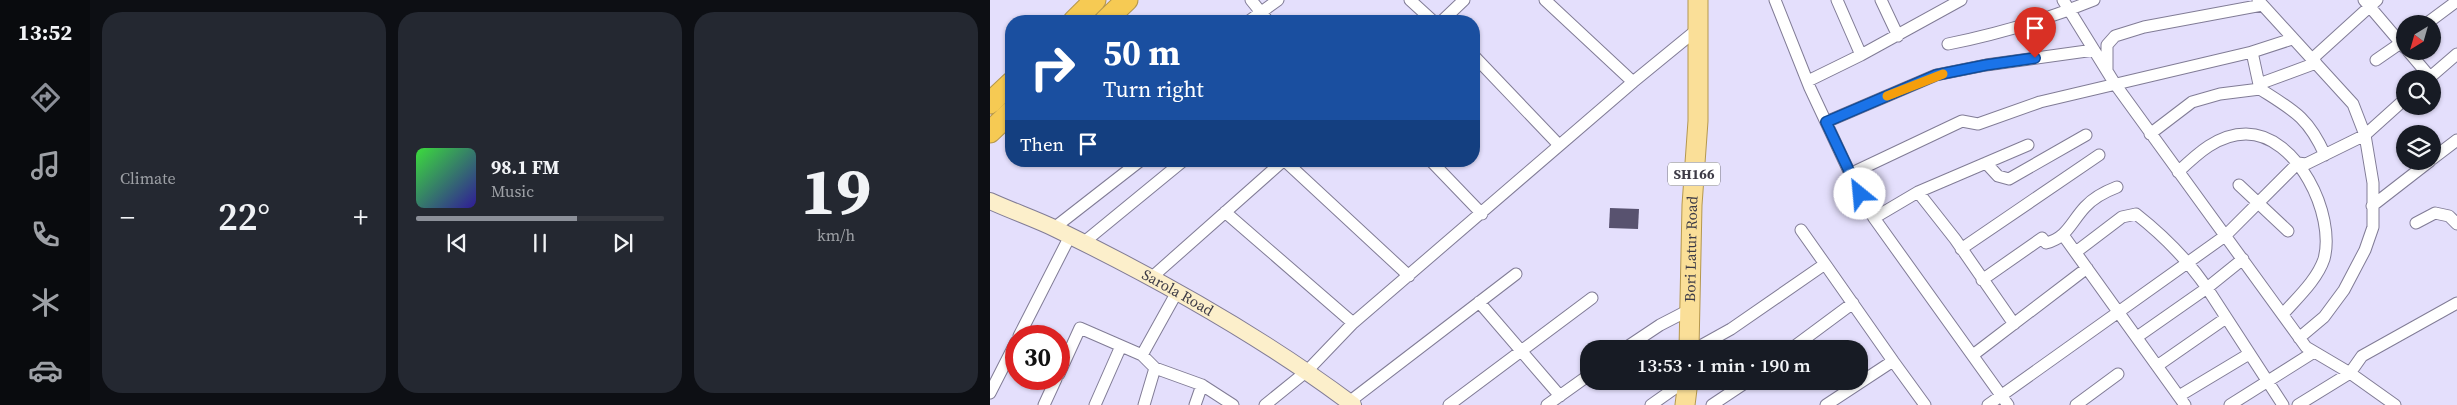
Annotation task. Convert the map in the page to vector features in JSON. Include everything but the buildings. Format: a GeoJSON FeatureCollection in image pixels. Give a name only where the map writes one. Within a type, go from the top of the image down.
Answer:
{"type":"FeatureCollection","features":[{"type":"Feature","properties":{"kind":"highway"},"geometry":{"type":"LineString","coordinates":[[1080,15],[1095,0]]}},
{"type":"Feature","properties":{"kind":"highway"},"geometry":{"type":"LineString","coordinates":[[1111,15],[1126,0]]}},
{"type":"Feature","properties":{"kind":"highway"},"geometry":{"type":"LineString","coordinates":[[990,103],[1005,89]]}},
{"type":"Feature","properties":{"kind":"highway"},"geometry":{"type":"LineString","coordinates":[[990,132],[1005,118]]}},
{"type":"Feature","properties":{"kind":"main road","name":"Bori Latur Road"},"geometry":{"type":"LineString","coordinates":[[1689,340],[1692,205],[1698,121],[1700,28],[1698,0]]}},
{"type":"Feature","properties":{"kind":"main road","name":"Sarola Road"},"geometry":{"type":"LineString","coordinates":[[990,201],[1077,239],[1177,292],[1307,371],[1351,404]]}},
{"type":"Feature","properties":{"kind":"main road"},"geometry":{"type":"LineString","coordinates":[[1685,405],[1686,390]]}},
{"type":"Feature","properties":{"kind":"street"},"geometry":{"type":"LineString","coordinates":[[1251,0],[1264,15]]}},
{"type":"Feature","properties":{"kind":"street"},"geometry":{"type":"LineString","coordinates":[[1266,15],[1278,0]]}},
{"type":"Feature","properties":{"kind":"street"},"geometry":{"type":"LineString","coordinates":[[1410,0],[1426,15]]}},
{"type":"Feature","properties":{"kind":"street"},"geometry":{"type":"LineString","coordinates":[[1448,15],[1464,0]]}},
{"type":"Feature","properties":{"kind":"street"},"geometry":{"type":"LineString","coordinates":[[1545,0],[1633,82]]}},
{"type":"Feature","properties":{"kind":"street"},"geometry":{"type":"LineString","coordinates":[[1775,0],[1826,122],[1850,174],[1874,218],[2005,400]]}},
{"type":"Feature","properties":{"kind":"street"},"geometry":{"type":"LineString","coordinates":[[1838,0],[1862,55]]}},
{"type":"Feature","properties":{"kind":"street"},"geometry":{"type":"LineString","coordinates":[[1881,0],[1898,36]]}},
{"type":"Feature","properties":{"kind":"street"},"geometry":{"type":"LineString","coordinates":[[1808,81],[1898,36],[1961,0]]}},
{"type":"Feature","properties":{"kind":"street"},"geometry":{"type":"LineString","coordinates":[[2063,0],[2114,84],[2306,347],[2350,373],[2395,405]]}},
{"type":"Feature","properties":{"kind":"street"},"geometry":{"type":"LineString","coordinates":[[1948,44],[1974,39],[2070,10],[2094,0]]}},
{"type":"Feature","properties":{"kind":"street"},"geometry":{"type":"LineString","coordinates":[[2438,15],[2457,1]]}},
{"type":"Feature","properties":{"kind":"street"},"geometry":{"type":"LineString","coordinates":[[2150,134],[2192,102],[2260,86],[2314,61],[2370,2],[2396,34]]}},
{"type":"Feature","properties":{"kind":"street"},"geometry":{"type":"LineString","coordinates":[[2107,71],[2107,45],[2115,36],[2144,27],[2260,3],[2353,104],[2365,135],[2373,183],[2372,206],[2374,227],[2365,250],[2344,290],[2324,317],[2299,338]]}},
{"type":"Feature","properties":{"kind":"street"},"geometry":{"type":"LineString","coordinates":[[1265,405],[1307,371],[1353,322],[1482,214],[1633,82],[1700,28]]}},
{"type":"Feature","properties":{"kind":"street"},"geometry":{"type":"LineString","coordinates":[[1850,174],[1962,121],[1978,124],[2040,102],[2252,52],[2292,39]]}},
{"type":"Feature","properties":{"kind":"street"},"geometry":{"type":"LineString","coordinates":[[1826,122],[1936,75],[1986,65],[2094,50]]}},
{"type":"Feature","properties":{"kind":"street"},"geometry":{"type":"LineString","coordinates":[[2376,60],[2396,50]]}},
{"type":"Feature","properties":{"kind":"street"},"geometry":{"type":"LineString","coordinates":[[2252,52],[2260,86],[2307,122],[2325,154]]}},
{"type":"Feature","properties":{"kind":"street"},"geometry":{"type":"LineString","coordinates":[[2438,70],[2457,54]]}},
{"type":"Feature","properties":{"kind":"street"},"geometry":{"type":"LineString","coordinates":[[1480,62],[1559,146]]}},
{"type":"Feature","properties":{"kind":"street"},"geometry":{"type":"LineString","coordinates":[[2298,163],[2306,164],[2365,135],[2396,107]]}},
{"type":"Feature","properties":{"kind":"street"},"geometry":{"type":"LineString","coordinates":[[2178,172],[2212,143],[2229,136],[2247,134],[2269,140],[2298,163],[2310,180],[2315,192],[2326,247],[2323,262],[2308,286],[2283,314]]}},
{"type":"Feature","properties":{"kind":"street"},"geometry":{"type":"LineString","coordinates":[[1986,163],[1998,176],[2009,179],[2086,135]]}},
{"type":"Feature","properties":{"kind":"street"},"geometry":{"type":"LineString","coordinates":[[2441,152],[2457,140]]}},
{"type":"Feature","properties":{"kind":"street"},"geometry":{"type":"LineString","coordinates":[[1874,218],[1918,192],[2028,145]]}},
{"type":"Feature","properties":{"kind":"street"},"geometry":{"type":"LineString","coordinates":[[1961,249],[2099,155]]}},
{"type":"Feature","properties":{"kind":"street"},"geometry":{"type":"LineString","coordinates":[[1988,405],[2005,400],[2119,311],[2225,236],[2298,163]]}},
{"type":"Feature","properties":{"kind":"street"},"geometry":{"type":"LineString","coordinates":[[1054,228],[1132,167]]}},
{"type":"Feature","properties":{"kind":"street"},"geometry":{"type":"LineString","coordinates":[[1026,325],[1077,239],[1175,167]]}},
{"type":"Feature","properties":{"kind":"street"},"geometry":{"type":"LineString","coordinates":[[1151,278],[1277,167]]}},
{"type":"Feature","properties":{"kind":"street"},"geometry":{"type":"LineString","coordinates":[[1291,167],[1409,276]]}},
{"type":"Feature","properties":{"kind":"street"},"geometry":{"type":"LineString","coordinates":[[1436,167],[1482,214]]}},
{"type":"Feature","properties":{"kind":"street"},"geometry":{"type":"LineString","coordinates":[[2372,206],[2418,170]]}},
{"type":"Feature","properties":{"kind":"street"},"geometry":{"type":"LineString","coordinates":[[2239,185],[2288,230]]}},
{"type":"Feature","properties":{"kind":"street"},"geometry":{"type":"LineString","coordinates":[[1982,280],[2042,238],[2046,243],[2059,240],[2091,202],[2102,193],[2118,187]]}},
{"type":"Feature","properties":{"kind":"street"},"geometry":{"type":"LineString","coordinates":[[1918,192],[2014,324]]}},
{"type":"Feature","properties":{"kind":"street"},"geometry":{"type":"LineString","coordinates":[[1225,212],[1353,322]]}},
{"type":"Feature","properties":{"kind":"street"},"geometry":{"type":"LineString","coordinates":[[2416,222],[2435,212],[2449,216],[2457,224]]}},
{"type":"Feature","properties":{"kind":"street"},"geometry":{"type":"LineString","coordinates":[[2076,252],[2122,217],[2136,214],[2159,232],[2188,262],[2283,405]]}},
{"type":"Feature","properties":{"kind":"street"},"geometry":{"type":"LineString","coordinates":[[1801,230],[1925,405]]}},
{"type":"Feature","properties":{"kind":"street"},"geometry":{"type":"LineString","coordinates":[[2063,235],[2184,403],[2248,354]]}},
{"type":"Feature","properties":{"kind":"street"},"geometry":{"type":"LineString","coordinates":[[2138,337],[2207,288],[2242,259]]}},
{"type":"Feature","properties":{"kind":"street"},"geometry":{"type":"LineString","coordinates":[[1711,340],[1731,329],[1825,264]]}},
{"type":"Feature","properties":{"kind":"street"},"geometry":{"type":"LineString","coordinates":[[1973,355],[2087,268]]}},
{"type":"Feature","properties":{"kind":"street"},"geometry":{"type":"LineString","coordinates":[[1351,404],[1516,274]]}},
{"type":"Feature","properties":{"kind":"street"},"geometry":{"type":"LineString","coordinates":[[1142,355],[1177,292]]}},
{"type":"Feature","properties":{"kind":"street"},"geometry":{"type":"LineString","coordinates":[[1448,405],[1592,298]]}},
{"type":"Feature","properties":{"kind":"street"},"geometry":{"type":"LineString","coordinates":[[1479,302],[1520,352],[1560,396]]}},
{"type":"Feature","properties":{"kind":"street"},"geometry":{"type":"LineString","coordinates":[[1803,340],[1852,303]]}},
{"type":"Feature","properties":{"kind":"street"},"geometry":{"type":"LineString","coordinates":[[2298,405],[2350,373],[2362,356],[2457,303]]}},
{"type":"Feature","properties":{"kind":"street"},"geometry":{"type":"LineString","coordinates":[[1638,340],[1660,325],[1691,309]]}},
{"type":"Feature","properties":{"kind":"street"},"geometry":{"type":"LineString","coordinates":[[2158,366],[2226,318]]}},
{"type":"Feature","properties":{"kind":"street"},"geometry":{"type":"LineString","coordinates":[[1070,350],[1080,328],[1142,355],[1155,368],[1202,385],[1233,405]]}},
{"type":"Feature","properties":{"kind":"street"},"geometry":{"type":"LineString","coordinates":[[1095,405],[1121,346]]}},
{"type":"Feature","properties":{"kind":"street"},"geometry":{"type":"LineString","coordinates":[[2230,405],[2314,352]]}},
{"type":"Feature","properties":{"kind":"street"},"geometry":{"type":"LineString","coordinates":[[990,393],[994,377],[1005,360]]}},
{"type":"Feature","properties":{"kind":"street"},"geometry":{"type":"LineString","coordinates":[[1826,405],[1893,361]]}},
{"type":"Feature","properties":{"kind":"street"},"geometry":{"type":"LineString","coordinates":[[1144,405],[1155,368]]}},
{"type":"Feature","properties":{"kind":"street"},"geometry":{"type":"LineString","coordinates":[[2076,405],[2118,374]]}},
{"type":"Feature","properties":{"kind":"street"},"geometry":{"type":"LineString","coordinates":[[1548,405],[1580,382]]}},
{"type":"Feature","properties":{"kind":"street"},"geometry":{"type":"LineString","coordinates":[[1195,405],[1202,385]]}},
{"type":"Feature","properties":{"kind":"street"},"geometry":{"type":"LineString","coordinates":[[1044,405],[1051,390]]}},
{"type":"Feature","properties":{"kind":"street"},"geometry":{"type":"LineString","coordinates":[[1651,405],[1674,390]]}},
{"type":"Feature","properties":{"kind":"street"},"geometry":{"type":"LineString","coordinates":[[1712,405],[1734,390]]}},
{"type":"Feature","properties":{"kind":"slow traffic"},"geometry":{"type":"LineString","coordinates":[[1887,96],[1936,75],[1943,74]]}},
{"type":"Feature","properties":{"kind":"route"},"geometry":{"type":"LineString","coordinates":[[1860,194],[1826,122],[1936,75],[1966,68],[2035,58]]}}]}
